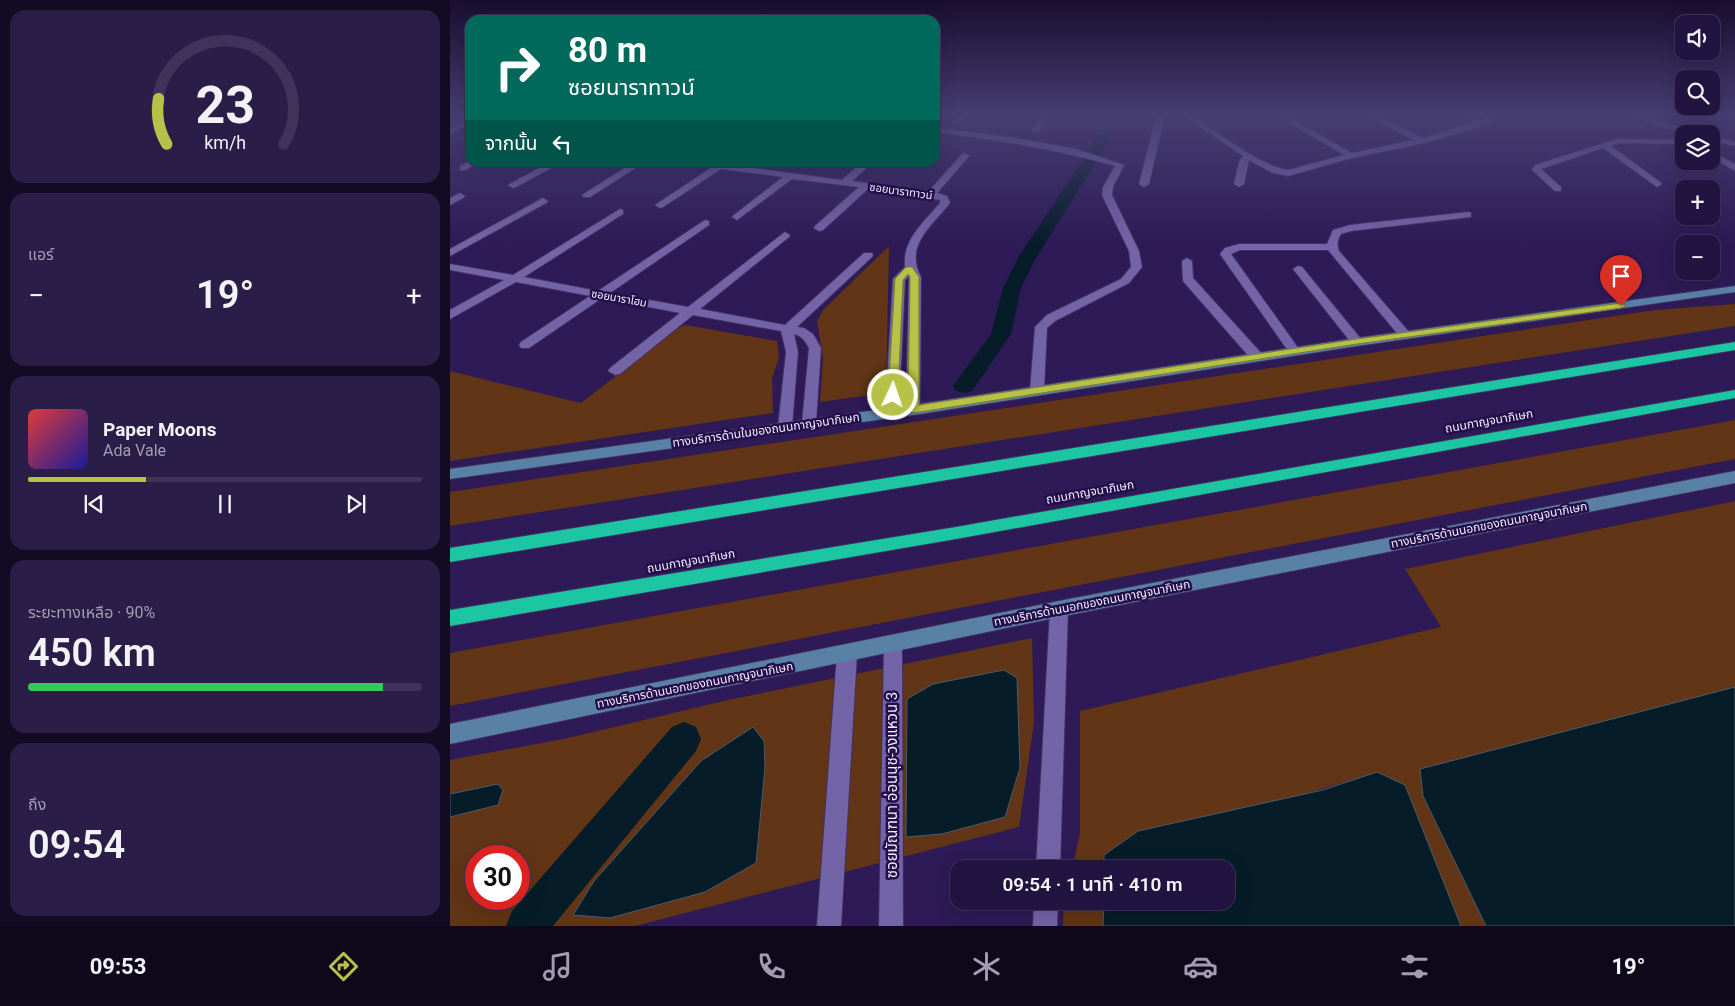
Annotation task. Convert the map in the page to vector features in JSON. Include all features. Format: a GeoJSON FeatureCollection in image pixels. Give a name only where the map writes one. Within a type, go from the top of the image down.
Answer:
{"type":"FeatureCollection","features":[{"type":"Feature","properties":{"kind":"highway"},"geometry":{"type":"LineString","coordinates":[[450,555],[1735,346]]}},
{"type":"Feature","properties":{"kind":"highway","name":"ถนนกาญจนาภิเษก"},"geometry":{"type":"LineString","coordinates":[[450,618],[966,531],[1735,394]]}},
{"type":"Feature","properties":{"kind":"main road","name":"ทางบริการด้านในของถนนกาญจนาภิเษก"},"geometry":{"type":"LineString","coordinates":[[450,474],[785,426],[913,410],[1357,342],[1735,289]]}},
{"type":"Feature","properties":{"kind":"main road"},"geometry":{"type":"LineString","coordinates":[[1660,300],[1735,296]]}},
{"type":"Feature","properties":{"kind":"main road","name":"ทางบริการด้านนอกของถนนกาญจนาภิเษก"},"geometry":{"type":"LineString","coordinates":[[450,734],[1059,609],[1735,477]]}},
{"type":"Feature","properties":{"kind":"street"},"geometry":{"type":"LineString","coordinates":[[931,194],[964,157]]}},
{"type":"Feature","properties":{"kind":"street"},"geometry":{"type":"LineString","coordinates":[[1037,390],[1041,327],[1051,318],[1125,281],[1136,268],[1134,251],[1107,195],[1108,187],[1120,165],[1095,157]]}},
{"type":"Feature","properties":{"kind":"street"},"geometry":{"type":"LineString","coordinates":[[1144,184],[1151,157]]}},
{"type":"Feature","properties":{"kind":"street"},"geometry":{"type":"LineString","coordinates":[[1239,184],[1243,162],[1247,157]]}},
{"type":"Feature","properties":{"kind":"street"},"geometry":{"type":"LineString","coordinates":[[1250,157],[1276,171],[1288,173],[1347,157]]}},
{"type":"Feature","properties":{"kind":"street"},"geometry":{"type":"LineString","coordinates":[[1558,189],[1536,170],[1538,166],[1565,157]]}},
{"type":"Feature","properties":{"kind":"street"},"geometry":{"type":"LineString","coordinates":[[1623,157],[1657,184]]}},
{"type":"Feature","properties":{"kind":"street"},"geometry":{"type":"LineString","coordinates":[[1720,159],[1735,168]]}},
{"type":"Feature","properties":{"kind":"street"},"geometry":{"type":"LineString","coordinates":[[513,185],[548,167]]}},
{"type":"Feature","properties":{"kind":"street"},"geometry":{"type":"LineString","coordinates":[[587,195],[633,167]]}},
{"type":"Feature","properties":{"kind":"street"},"geometry":{"type":"LineString","coordinates":[[660,205],[719,167]]}},
{"type":"Feature","properties":{"kind":"street","name":"ซอยนาราทาวน์"},"geometry":{"type":"LineString","coordinates":[[719,167],[931,194],[944,198],[945,203],[912,243],[908,258],[909,269],[915,277],[913,410]]}},
{"type":"Feature","properties":{"kind":"street"},"geometry":{"type":"LineString","coordinates":[[768,173],[776,167]]}},
{"type":"Feature","properties":{"kind":"street"},"geometry":{"type":"LineString","coordinates":[[844,183],[863,167]]}},
{"type":"Feature","properties":{"kind":"street"},"geometry":{"type":"LineString","coordinates":[[737,218],[790,176]]}},
{"type":"Feature","properties":{"kind":"street"},"geometry":{"type":"LineString","coordinates":[[819,228],[866,186]]}},
{"type":"Feature","properties":{"kind":"street"},"geometry":{"type":"LineString","coordinates":[[450,202],[460,196]]}},
{"type":"Feature","properties":{"kind":"street"},"geometry":{"type":"LineString","coordinates":[[450,253],[543,201]]}},
{"type":"Feature","properties":{"kind":"street"},"geometry":{"type":"LineString","coordinates":[[450,315],[514,279],[620,212]]}},
{"type":"Feature","properties":{"kind":"street"},"geometry":{"type":"LineString","coordinates":[[1405,335],[1351,273],[1332,247],[1336,232],[1350,228],[1468,215]]}},
{"type":"Feature","properties":{"kind":"street"},"geometry":{"type":"LineString","coordinates":[[525,345],[705,224]]}},
{"type":"Feature","properties":{"kind":"street"},"geometry":{"type":"LineString","coordinates":[[615,371],[785,235]]}},
{"type":"Feature","properties":{"kind":"street"},"geometry":{"type":"LineString","coordinates":[[1295,352],[1224,254],[1229,250],[1239,247],[1332,247]]}},
{"type":"Feature","properties":{"kind":"street"},"geometry":{"type":"LineString","coordinates":[[785,426],[792,352],[787,329],[868,255]]}},
{"type":"Feature","properties":{"kind":"street"},"geometry":{"type":"LineString","coordinates":[[1187,261],[1187,279],[1257,357]]}},
{"type":"Feature","properties":{"kind":"street","name":"ซอยนาราโฮม"},"geometry":{"type":"LineString","coordinates":[[450,267],[800,331],[809,337],[815,348],[809,423]]}},
{"type":"Feature","properties":{"kind":"street","name":"ซอยนาราทาวน์"},"geometry":{"type":"LineString","coordinates":[[892,412],[899,279],[909,269]]}},
{"type":"Feature","properties":{"kind":"street"},"geometry":{"type":"LineString","coordinates":[[1298,269],[1357,342]]}},
{"type":"Feature","properties":{"kind":"street"},"geometry":{"type":"LineString","coordinates":[[1048,860],[1059,609]]}},
{"type":"Feature","properties":{"kind":"street","name":"ซอยมัณฑนา อ่อนนุช-วงแหวน 3"},"geometry":{"type":"LineString","coordinates":[[891,926],[893,644]]}},
{"type":"Feature","properties":{"kind":"street"},"geometry":{"type":"LineString","coordinates":[[829,926],[847,654]]}},
{"type":"Feature","properties":{"kind":"street"},"geometry":{"type":"LineString","coordinates":[[1045,926],[1046,910]]}},
{"type":"Feature","properties":{"kind":"shaded area"},"geometry":{"type":"Polygon","coordinates":[[[889,246],[886,393],[820,402],[823,358],[817,321],[823,310],[889,246]]]}},
{"type":"Feature","properties":{"kind":"shaded area"},"geometry":{"type":"Polygon","coordinates":[[[1735,304],[1735,326],[450,526],[450,492],[1655,310],[1735,304]]]}},
{"type":"Feature","properties":{"kind":"shaded area"},"geometry":{"type":"Polygon","coordinates":[[[685,325],[777,341],[779,357],[772,379],[773,413],[450,461],[450,371],[581,403],[678,328],[685,325]]]}},
{"type":"Feature","properties":{"kind":"shaded area"},"geometry":{"type":"Polygon","coordinates":[[[1735,420],[1735,459],[450,706],[450,653],[1735,420]]]}},
{"type":"Feature","properties":{"kind":"shaded area"},"geometry":{"type":"Polygon","coordinates":[[[1735,501],[1735,687],[1420,770],[1423,796],[1486,926],[1461,926],[1405,785],[1377,772],[1105,855],[1105,860],[1074,860],[1080,833],[1080,711],[1441,627],[1405,569],[1735,501]]]}},
{"type":"Feature","properties":{"kind":"shaded area"},"geometry":{"type":"Polygon","coordinates":[[[1032,638],[1034,722],[1019,827],[635,926],[450,926],[450,760],[568,738],[728,700],[1032,638]]]}},
{"type":"Feature","properties":{"kind":"shaded area"},"geometry":{"type":"Polygon","coordinates":[[[1064,910],[1104,910],[1103,926],[1063,926],[1064,910]]]}},
{"type":"Feature","properties":{"kind":"water"},"geometry":{"type":"Polygon","coordinates":[[[1004,670],[1017,678],[1020,768],[1005,817],[942,834],[906,837],[907,699],[933,684],[1004,670]]]}},
{"type":"Feature","properties":{"kind":"water"},"geometry":{"type":"Polygon","coordinates":[[[1735,687],[1735,926],[1486,926],[1423,796],[1420,769],[1735,687]]]}},
{"type":"Feature","properties":{"kind":"water"},"geometry":{"type":"Polygon","coordinates":[[[753,727],[764,741],[765,767],[756,863],[705,892],[610,918],[573,915],[594,881],[701,761],[753,727]]]}},
{"type":"Feature","properties":{"kind":"water"},"geometry":{"type":"Polygon","coordinates":[[[1377,772],[1405,785],[1461,926],[1103,926],[1104,910],[1235,910],[1235,860],[1104,860],[1104,855],[1138,831],[1323,790],[1377,772]]]}},
{"type":"Feature","properties":{"kind":"water"},"geometry":{"type":"Polygon","coordinates":[[[498,784],[503,790],[498,805],[450,817],[450,794],[498,784]]]}},
{"type":"Feature","properties":{"kind":"waterway"},"geometry":{"type":"LineString","coordinates":[[964,386],[1001,334],[1012,288],[1027,258],[1092,157]]}},
{"type":"Feature","properties":{"kind":"waterway"},"geometry":{"type":"LineString","coordinates":[[527,926],[684,739]]}},
{"type":"Feature","properties":{"kind":"route"},"geometry":{"type":"LineString","coordinates":[[893,395],[899,279],[909,269],[915,277],[913,410],[1357,342],[1621,306]]}}]}
